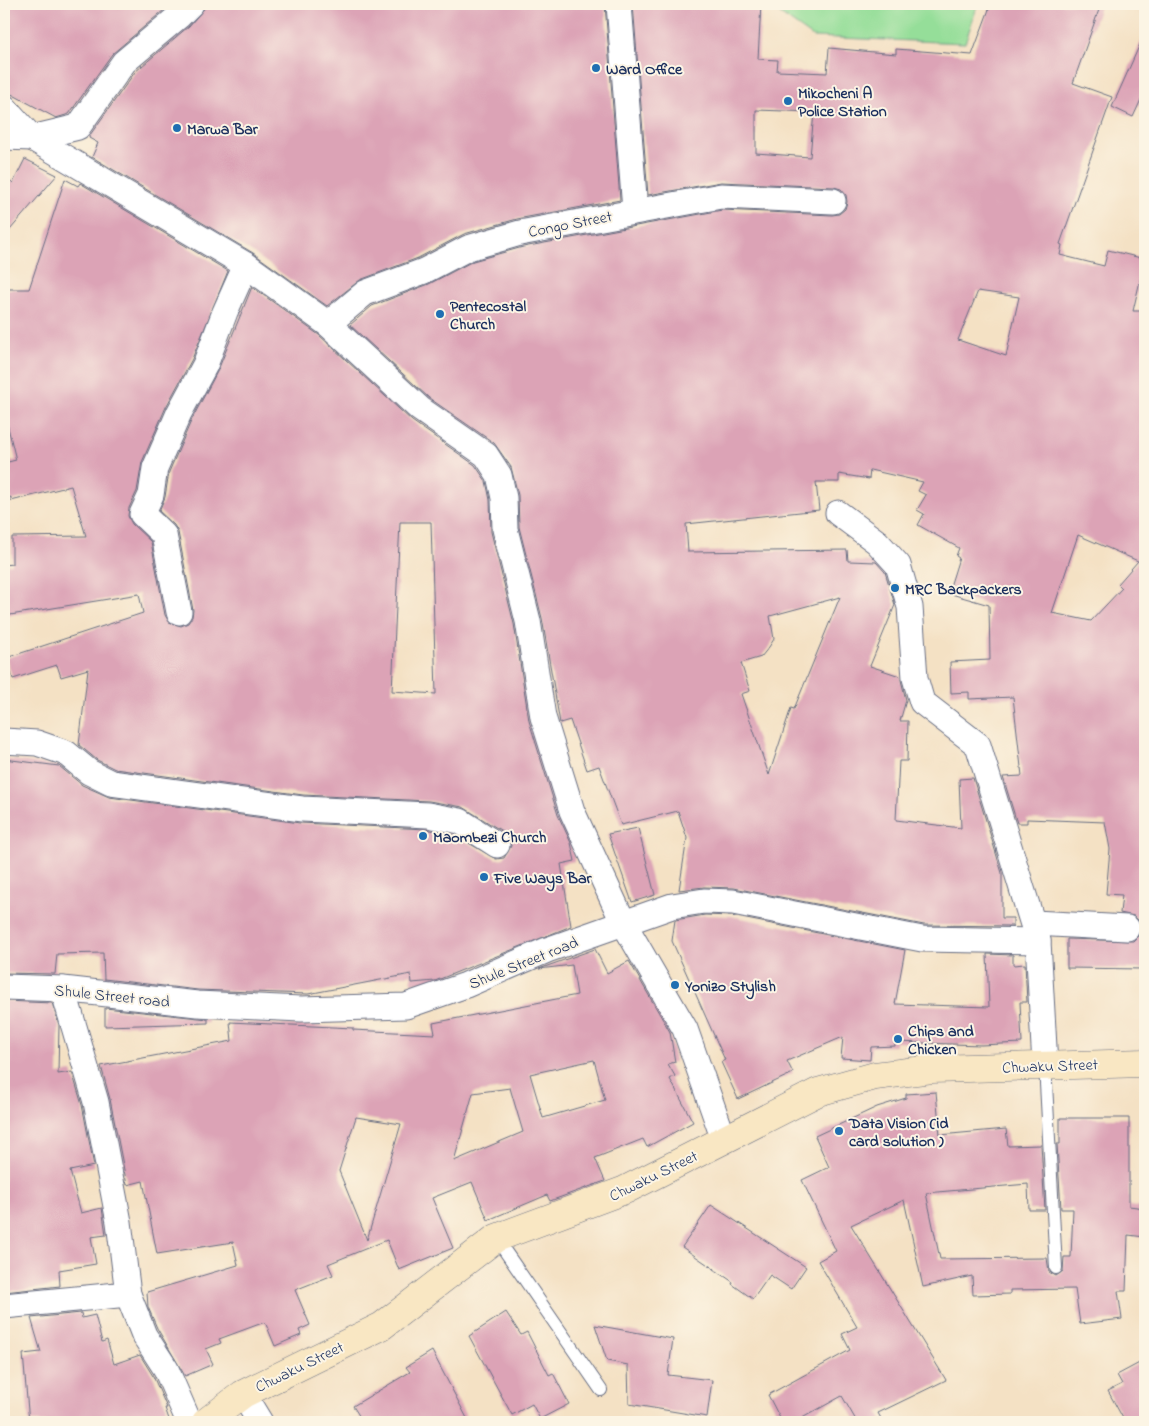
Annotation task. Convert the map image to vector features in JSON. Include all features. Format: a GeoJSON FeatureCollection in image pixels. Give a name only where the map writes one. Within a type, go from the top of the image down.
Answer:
{"type":"FeatureCollection","features":[{"type":"Feature","properties":{"kind":"main road","name":"Chwaku Street"},"geometry":{"type":"LineString","coordinates":[[206,1422],[243,1394],[382,1326],[496,1238],[624,1190],[818,1092],[876,1076],[932,1069],[1145,1063]]}},
{"type":"Feature","properties":{"kind":"street"},"geometry":{"type":"LineString","coordinates":[[4,138],[32,138],[78,127],[124,62],[191,4]]}},
{"type":"Feature","properties":{"kind":"street"},"geometry":{"type":"LineString","coordinates":[[619,4],[635,210]]}},
{"type":"Feature","properties":{"kind":"street"},"geometry":{"type":"LineString","coordinates":[[4,107],[32,138],[246,265],[328,324],[420,409],[486,455],[499,475],[504,498],[505,529],[528,621],[543,717],[572,811],[623,922],[685,1029],[724,1140]]}},
{"type":"Feature","properties":{"kind":"street","name":"Congo Street"},"geometry":{"type":"LineString","coordinates":[[328,324],[365,293],[424,271],[468,248],[520,233],[635,210],[721,196],[832,201]]}},
{"type":"Feature","properties":{"kind":"street"},"geometry":{"type":"LineString","coordinates":[[179,612],[164,535],[142,514],[151,495],[155,468],[179,412],[205,366],[225,312],[246,265]]}},
{"type":"Feature","properties":{"kind":"street"},"geometry":{"type":"LineString","coordinates":[[838,513],[877,542],[898,565],[910,607],[915,678],[922,702],[978,745],[1036,932],[1045,1065]]}},
{"type":"Feature","properties":{"kind":"street"},"geometry":{"type":"LineString","coordinates":[[4,740],[38,743],[66,753],[89,772],[111,783],[302,809],[428,815],[460,821],[497,845]]}},
{"type":"Feature","properties":{"kind":"street","name":"Shule Street road"},"geometry":{"type":"LineString","coordinates":[[4,987],[63,989],[197,1004],[282,1008],[406,1006],[466,985],[547,950],[623,922],[672,906],[704,901],[733,902],[922,938],[1127,928]]}},
{"type":"Feature","properties":{"kind":"street"},"geometry":{"type":"LineString","coordinates":[[63,989],[96,1102],[119,1222],[128,1294],[144,1335],[166,1369],[189,1422]]}},
{"type":"Feature","properties":{"kind":"street"},"geometry":{"type":"LineString","coordinates":[[4,1306],[128,1294]]}},
{"type":"Feature","properties":{"kind":"street"},"geometry":{"type":"LineString","coordinates":[[243,1394],[260,1422]]}},
{"type":"Feature","properties":{"kind":"lane"},"geometry":{"type":"LineString","coordinates":[[1045,1065],[1056,1268]]}},
{"type":"Feature","properties":{"kind":"lane"},"geometry":{"type":"LineString","coordinates":[[496,1238],[601,1390]]}},
{"type":"Feature","properties":{"kind":"green space"},"geometry":{"type":"Polygon","coordinates":[[[766,4],[978,4],[965,43],[813,37],[766,4]]]}},
{"type":"Feature","properties":{"kind":"building"},"geometry":{"type":"Polygon","coordinates":[[[4,4],[171,4],[112,54],[69,114],[56,118],[4,90],[4,4]]]}},
{"type":"Feature","properties":{"kind":"building"},"geometry":{"type":"Polygon","coordinates":[[[208,4],[605,4],[620,200],[517,219],[464,234],[418,258],[360,280],[327,306],[253,253],[92,157],[98,143],[89,138],[90,135],[135,72],[189,26],[208,4]]]}},
{"type":"Feature","properties":{"kind":"building"},"geometry":{"type":"Polygon","coordinates":[[[633,4],[761,4],[758,59],[778,60],[777,71],[827,73],[829,48],[896,54],[896,49],[972,55],[991,4],[1101,4],[1073,83],[1112,97],[1060,244],[1062,245],[1060,255],[1104,266],[1108,250],[1145,259],[1133,311],[1145,311],[1145,969],[1067,968],[1067,939],[1133,941],[1139,935],[1140,922],[1134,916],[1120,913],[1122,895],[1106,894],[1110,849],[1105,822],[1027,819],[1027,823],[1017,823],[1003,777],[1022,776],[1013,697],[969,699],[969,692],[951,693],[950,662],[990,660],[989,605],[948,593],[959,558],[956,556],[959,548],[918,525],[924,514],[917,510],[926,495],[918,491],[923,482],[870,470],[869,479],[839,474],[839,482],[816,482],[819,510],[686,524],[688,552],[847,550],[848,561],[876,562],[885,572],[895,605],[870,666],[900,676],[906,700],[900,721],[908,721],[907,761],[899,761],[896,820],[961,828],[959,779],[973,778],[1002,873],[1002,918],[1013,918],[1013,926],[924,925],[734,888],[704,887],[679,890],[687,838],[678,811],[621,825],[599,766],[587,770],[570,720],[560,723],[542,618],[519,527],[518,495],[511,467],[494,443],[429,398],[350,325],[372,306],[429,284],[473,261],[523,247],[722,210],[832,215],[839,214],[845,209],[847,202],[846,195],[841,189],[834,187],[721,182],[648,195],[633,4]],[[756,110],[756,153],[810,157],[814,112],[756,110]],[[978,291],[958,340],[1006,356],[1019,297],[978,291]],[[1078,535],[1052,613],[1091,621],[1122,588],[1118,584],[1138,561],[1078,535]],[[840,597],[770,616],[774,639],[761,657],[741,663],[750,691],[741,694],[769,775],[791,708],[794,709],[840,597]]]}},
{"type":"Feature","properties":{"kind":"building"},"geometry":{"type":"Polygon","coordinates":[[[1145,33],[1145,91],[1133,117],[1112,107],[1145,33]]]}},
{"type":"Feature","properties":{"kind":"building"},"geometry":{"type":"Polygon","coordinates":[[[25,159],[57,175],[4,237],[4,175],[13,183],[25,159]]]}},
{"type":"Feature","properties":{"kind":"building"},"geometry":{"type":"Polygon","coordinates":[[[65,179],[78,186],[80,183],[228,271],[192,359],[166,407],[142,462],[137,491],[129,508],[128,516],[132,524],[151,542],[165,615],[169,622],[181,626],[188,623],[192,617],[193,610],[178,532],[174,525],[159,511],[165,497],[169,472],[192,419],[218,370],[252,287],[319,335],[412,421],[475,465],[486,481],[490,500],[491,532],[514,624],[529,721],[558,815],[571,843],[575,861],[561,864],[571,926],[435,981],[412,983],[411,974],[308,994],[198,990],[104,979],[103,953],[57,954],[55,974],[4,973],[4,759],[59,766],[82,785],[109,797],[300,823],[426,829],[455,835],[496,859],[504,858],[511,846],[510,839],[505,833],[463,807],[429,801],[303,795],[115,769],[97,760],[79,745],[88,669],[61,677],[57,665],[13,679],[6,658],[143,613],[139,594],[4,616],[4,565],[12,564],[12,537],[86,536],[71,486],[11,501],[11,497],[4,499],[4,463],[16,460],[4,411],[4,289],[29,289],[65,179]],[[400,522],[392,691],[436,694],[431,522],[400,522]]]}},
{"type":"Feature","properties":{"kind":"building"},"geometry":{"type":"Polygon","coordinates":[[[638,828],[655,895],[632,902],[608,834],[638,828]]]}},
{"type":"Feature","properties":{"kind":"building"},"geometry":{"type":"Polygon","coordinates":[[[705,915],[731,916],[905,950],[895,1004],[989,1007],[987,954],[1013,955],[1013,965],[1025,964],[1027,1002],[1020,1002],[1022,1043],[981,1045],[895,1042],[895,1046],[871,1047],[870,1060],[841,1058],[843,1037],[787,1061],[793,1073],[738,1099],[721,1062],[725,1060],[672,941],[675,920],[705,915]]]}},
{"type":"Feature","properties":{"kind":"building"},"geometry":{"type":"Polygon","coordinates":[[[595,949],[607,973],[629,961],[670,1032],[675,1062],[668,1064],[675,1076],[670,1079],[693,1122],[647,1147],[643,1139],[595,1158],[605,1181],[550,1201],[547,1195],[488,1220],[472,1182],[432,1198],[453,1248],[399,1270],[387,1240],[328,1264],[333,1275],[295,1290],[310,1325],[299,1330],[301,1335],[275,1346],[265,1322],[219,1339],[221,1343],[206,1349],[213,1364],[185,1376],[157,1328],[148,1307],[147,1292],[238,1265],[233,1242],[157,1254],[143,1181],[127,1185],[110,1099],[101,1066],[232,1041],[230,1022],[435,1034],[433,1023],[577,995],[572,965],[539,969],[595,949]],[[594,1060],[530,1074],[543,1118],[605,1100],[594,1060]],[[510,1088],[473,1093],[454,1161],[523,1132],[510,1088]],[[356,1117],[339,1171],[367,1240],[401,1124],[356,1117]]]}},
{"type":"Feature","properties":{"kind":"building"},"geometry":{"type":"Polygon","coordinates":[[[4,1001],[52,1003],[59,1025],[58,1074],[72,1072],[82,1105],[94,1166],[70,1171],[81,1213],[102,1208],[106,1235],[91,1237],[96,1264],[59,1270],[60,1286],[4,1292],[4,1001]]]}},
{"type":"Feature","properties":{"kind":"building"},"geometry":{"type":"Polygon","coordinates":[[[105,1008],[208,1019],[208,1023],[105,1026],[105,1008]]]}},
{"type":"Feature","properties":{"kind":"building"},"geometry":{"type":"Polygon","coordinates":[[[936,1092],[940,1135],[1006,1129],[1008,1146],[1041,1145],[1045,1210],[1029,1210],[1028,1184],[926,1193],[940,1259],[1047,1258],[1049,1272],[1056,1276],[1063,1271],[1064,1257],[1071,1257],[1073,1209],[1061,1209],[1057,1144],[1060,1144],[1060,1118],[1129,1118],[1129,1206],[1145,1208],[1145,1237],[1128,1235],[1126,1291],[1118,1291],[1122,1319],[1080,1324],[1075,1289],[1010,1290],[1010,1294],[973,1295],[972,1276],[923,1287],[904,1200],[851,1225],[946,1380],[878,1413],[883,1422],[857,1422],[842,1396],[795,1422],[782,1422],[768,1395],[850,1350],[842,1334],[857,1327],[818,1261],[836,1251],[802,1180],[829,1167],[815,1136],[877,1107],[906,1098],[906,1094],[936,1092]]]}},
{"type":"Feature","properties":{"kind":"building"},"geometry":{"type":"Polygon","coordinates":[[[711,1205],[806,1267],[791,1289],[770,1275],[753,1299],[732,1284],[733,1282],[682,1247],[711,1205]]]}},
{"type":"Feature","properties":{"kind":"building"},"geometry":{"type":"Polygon","coordinates":[[[506,1312],[521,1335],[527,1332],[549,1375],[553,1373],[569,1404],[540,1419],[532,1404],[512,1415],[469,1336],[506,1312]]]}},
{"type":"Feature","properties":{"kind":"building"},"geometry":{"type":"Polygon","coordinates":[[[81,1313],[82,1318],[95,1315],[102,1342],[107,1340],[114,1364],[140,1355],[153,1376],[167,1408],[165,1408],[170,1422],[29,1422],[23,1354],[41,1352],[31,1318],[81,1313]]]}},
{"type":"Feature","properties":{"kind":"building"},"geometry":{"type":"Polygon","coordinates":[[[595,1325],[673,1339],[668,1375],[712,1380],[707,1417],[629,1404],[628,1365],[607,1361],[595,1325]]]}},
{"type":"Feature","properties":{"kind":"building"},"geometry":{"type":"Polygon","coordinates":[[[432,1351],[469,1422],[363,1422],[353,1406],[410,1372],[406,1367],[432,1351]]]}},
{"type":"Feature","properties":{"kind":"building"},"geometry":{"type":"Polygon","coordinates":[[[1145,1360],[1145,1422],[1125,1422],[1108,1391],[1122,1384],[1117,1375],[1145,1360]]]}},
{"type":"Feature","properties":{"kind":"place","name":"Ward Office"},"geometry":{"type":"Point","coordinates":[596,68]}},
{"type":"Feature","properties":{"kind":"place","name":"Mikocheni A Police Station"},"geometry":{"type":"Point","coordinates":[788,101]}},
{"type":"Feature","properties":{"kind":"place","name":"Marwa Bar"},"geometry":{"type":"Point","coordinates":[177,128]}},
{"type":"Feature","properties":{"kind":"place","name":"Pentecostal Church"},"geometry":{"type":"Point","coordinates":[440,314]}},
{"type":"Feature","properties":{"kind":"place","name":"MRC Backpackers"},"geometry":{"type":"Point","coordinates":[895,588]}},
{"type":"Feature","properties":{"kind":"place","name":"Maombezi Church"},"geometry":{"type":"Point","coordinates":[423,836]}},
{"type":"Feature","properties":{"kind":"place","name":"Five Ways Bar"},"geometry":{"type":"Point","coordinates":[484,877]}},
{"type":"Feature","properties":{"kind":"place","name":"Yonizo Stylish"},"geometry":{"type":"Point","coordinates":[675,985]}},
{"type":"Feature","properties":{"kind":"place","name":"Chips and Chicken"},"geometry":{"type":"Point","coordinates":[898,1039]}},
{"type":"Feature","properties":{"kind":"place","name":"Data Vision (id card solution )"},"geometry":{"type":"Point","coordinates":[839,1131]}}]}
